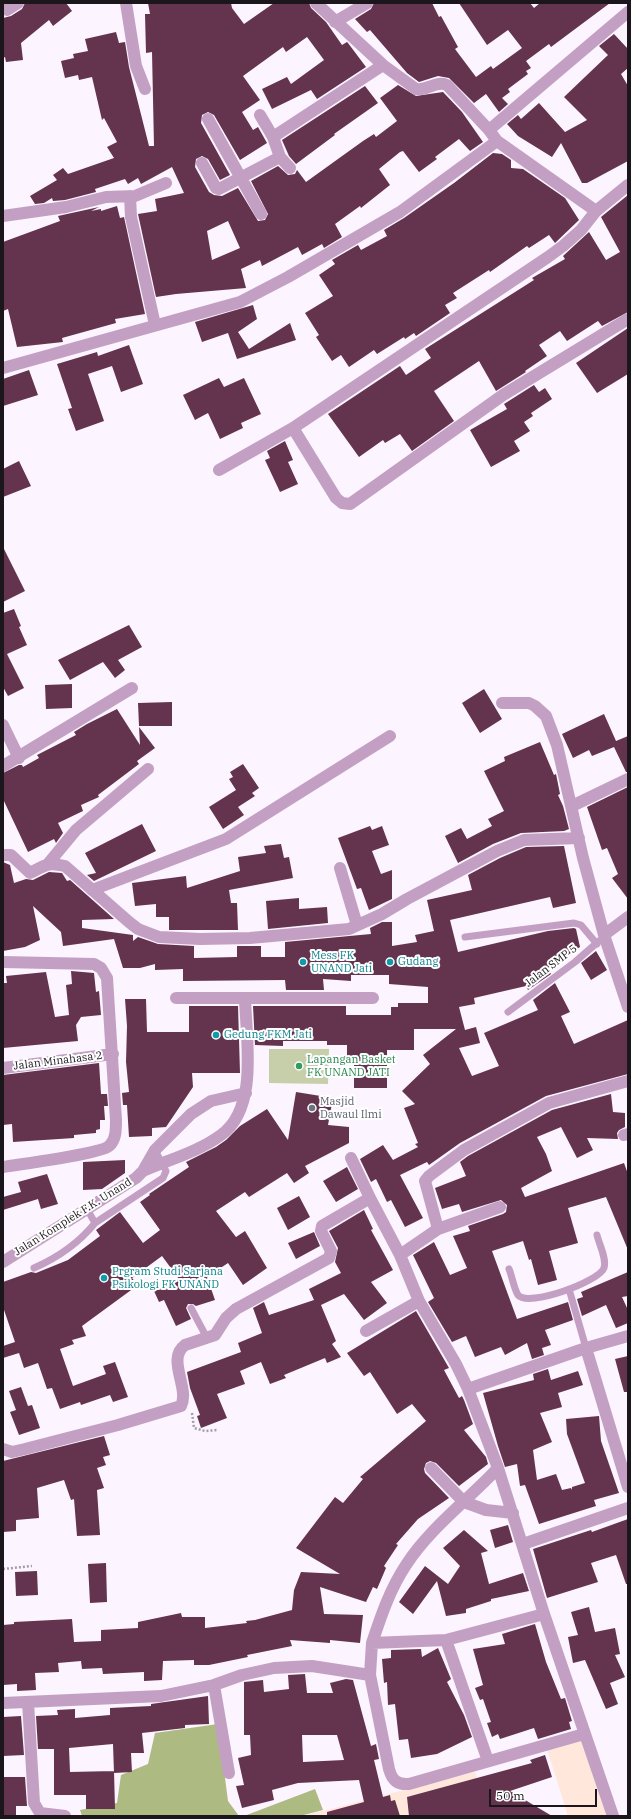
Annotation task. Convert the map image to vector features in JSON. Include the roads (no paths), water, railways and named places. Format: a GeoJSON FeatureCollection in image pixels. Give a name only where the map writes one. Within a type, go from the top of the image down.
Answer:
{"type":"FeatureCollection","features":[{"type":"Feature","properties":{"kind":"street"},"geometry":{"type":"LineString","coordinates":[[3,8],[9,10],[18,3]]}},
{"type":"Feature","properties":{"kind":"street"},"geometry":{"type":"LineString","coordinates":[[126,3],[136,66],[145,89]]}},
{"type":"Feature","properties":{"kind":"street"},"geometry":{"type":"LineString","coordinates":[[316,3],[334,22],[383,65],[418,89],[443,83],[489,130],[497,141],[596,211]]}},
{"type":"Feature","properties":{"kind":"street"},"geometry":{"type":"LineString","coordinates":[[334,22],[367,3]]}},
{"type":"Feature","properties":{"kind":"street"},"geometry":{"type":"LineString","coordinates":[[489,130],[628,12]]}},
{"type":"Feature","properties":{"kind":"street"},"geometry":{"type":"LineString","coordinates":[[273,137],[383,65]]}},
{"type":"Feature","properties":{"kind":"street"},"geometry":{"type":"LineString","coordinates":[[260,115],[273,137],[280,157],[290,168]]}},
{"type":"Feature","properties":{"kind":"street"},"geometry":{"type":"LineString","coordinates":[[208,119],[262,214]]}},
{"type":"Feature","properties":{"kind":"street"},"geometry":{"type":"LineString","coordinates":[[3,368],[240,302],[288,277],[400,212],[497,141]]}},
{"type":"Feature","properties":{"kind":"street"},"geometry":{"type":"LineString","coordinates":[[202,163],[216,188],[219,189],[241,179],[280,157]]}},
{"type":"Feature","properties":{"kind":"street"},"geometry":{"type":"LineString","coordinates":[[3,216],[66,208],[106,197],[139,195],[166,183]]}},
{"type":"Feature","properties":{"kind":"street"},"geometry":{"type":"LineString","coordinates":[[219,470],[293,428],[563,246],[581,230],[596,211],[628,185]]}},
{"type":"Feature","properties":{"kind":"street"},"geometry":{"type":"LineString","coordinates":[[130,196],[131,217],[155,325]]}},
{"type":"Feature","properties":{"kind":"street"},"geometry":{"type":"LineString","coordinates":[[293,428],[336,498],[342,503],[350,504],[503,395],[628,319]]}},
{"type":"Feature","properties":{"kind":"street"},"geometry":{"type":"LineString","coordinates":[[3,766],[19,758],[132,688]]}},
{"type":"Feature","properties":{"kind":"street"},"geometry":{"type":"LineString","coordinates":[[502,703],[529,703],[535,706],[546,716],[558,745],[600,939],[628,1007]]}},
{"type":"Feature","properties":{"kind":"street"},"geometry":{"type":"LineString","coordinates":[[3,725],[19,758]]}},
{"type":"Feature","properties":{"kind":"street"},"geometry":{"type":"LineString","coordinates":[[92,890],[226,839],[390,736]]}},
{"type":"Feature","properties":{"kind":"street"},"geometry":{"type":"LineString","coordinates":[[47,865],[76,830],[148,769]]}},
{"type":"Feature","properties":{"kind":"street"},"geometry":{"type":"LineString","coordinates":[[572,806],[628,779]]}},
{"type":"Feature","properties":{"kind":"street"},"geometry":{"type":"LineString","coordinates":[[3,854],[11,855],[30,873],[41,866],[55,864],[65,866],[138,929],[159,937],[200,939],[250,938],[349,929],[382,914],[497,851],[524,840],[579,838]]}},
{"type":"Feature","properties":{"kind":"street"},"geometry":{"type":"LineString","coordinates":[[340,868],[357,925]]}},
{"type":"Feature","properties":{"kind":"street"},"geometry":{"type":"LineString","coordinates":[[600,939],[628,917]]}},
{"type":"Feature","properties":{"kind":"street"},"geometry":{"type":"LineString","coordinates":[[3,962],[94,964],[101,968],[107,978],[113,1054],[116,1129],[114,1140],[108,1147],[93,1152],[3,1167]]}},
{"type":"Feature","properties":{"kind":"street"},"geometry":{"type":"LineString","coordinates":[[176,998],[373,998]]}},
{"type":"Feature","properties":{"kind":"street"},"geometry":{"type":"LineString","coordinates":[[245,998],[247,1070],[246,1092]]}},
{"type":"Feature","properties":{"kind":"street","name":"Jalan Minahasa 2"},"geometry":{"type":"LineString","coordinates":[[3,1068],[113,1054]]}},
{"type":"Feature","properties":{"kind":"street"},"geometry":{"type":"LineString","coordinates":[[438,1229],[425,1185],[425,1181],[429,1176],[464,1150],[549,1103],[628,1081]]}},
{"type":"Feature","properties":{"kind":"street","name":"Jalan Komplek F.K. Unand"},"geometry":{"type":"LineString","coordinates":[[143,1171],[155,1150],[191,1114],[211,1101],[246,1092]]}},
{"type":"Feature","properties":{"kind":"street","name":"Jalan Komplek F.K. Unand"},"geometry":{"type":"LineString","coordinates":[[3,1262],[87,1209],[143,1171],[201,1146],[221,1135],[235,1121],[246,1092]]}},
{"type":"Feature","properties":{"kind":"street"},"geometry":{"type":"LineString","coordinates":[[351,1158],[400,1255],[419,1301],[456,1364],[468,1389],[498,1468],[544,1614],[613,1816]]}},
{"type":"Feature","properties":{"kind":"street"},"geometry":{"type":"LineString","coordinates":[[3,1449],[12,1452],[25,1449],[176,1409],[180,1406],[183,1399],[178,1353],[185,1345],[215,1335],[226,1318],[236,1309],[329,1258],[331,1251],[321,1232],[322,1226],[370,1198]]}},
{"type":"Feature","properties":{"kind":"street"},"geometry":{"type":"LineString","coordinates":[[400,1255],[438,1229],[500,1207]]}},
{"type":"Feature","properties":{"kind":"street"},"geometry":{"type":"LineString","coordinates":[[366,1332],[419,1301]]}},
{"type":"Feature","properties":{"kind":"street"},"geometry":{"type":"LineString","coordinates":[[468,1389],[586,1348],[628,1336]]}},
{"type":"Feature","properties":{"kind":"street"},"geometry":{"type":"LineString","coordinates":[[586,1348],[628,1487]]}},
{"type":"Feature","properties":{"kind":"street"},"geometry":{"type":"LineString","coordinates":[[431,1468],[464,1502],[486,1510],[513,1513]]}},
{"type":"Feature","properties":{"kind":"street"},"geometry":{"type":"LineString","coordinates":[[498,1468],[434,1530],[406,1565],[383,1608],[372,1643],[370,1675],[389,1770],[395,1782],[401,1785],[408,1784],[584,1734]]}},
{"type":"Feature","properties":{"kind":"street"},"geometry":{"type":"LineString","coordinates":[[523,1544],[628,1508]]}},
{"type":"Feature","properties":{"kind":"street"},"geometry":{"type":"LineString","coordinates":[[372,1643],[446,1640],[544,1614]]}},
{"type":"Feature","properties":{"kind":"street"},"geometry":{"type":"LineString","coordinates":[[446,1640],[488,1761]]}},
{"type":"Feature","properties":{"kind":"street"},"geometry":{"type":"LineString","coordinates":[[3,1703],[155,1697],[214,1685],[242,1675],[274,1668],[312,1666],[370,1675]]}},
{"type":"Feature","properties":{"kind":"street"},"geometry":{"type":"LineString","coordinates":[[214,1685],[229,1773]]}},
{"type":"Feature","properties":{"kind":"street"},"geometry":{"type":"LineString","coordinates":[[28,1702],[34,1803],[40,1813],[65,1816]]}},
{"type":"Feature","properties":{"kind":"lane"},"geometry":{"type":"LineString","coordinates":[[464,937],[574,923],[581,925],[600,939]]}},
{"type":"Feature","properties":{"kind":"lane","name":"Jalan SMP 5"},"geometry":{"type":"LineString","coordinates":[[508,1012],[574,962],[600,939]]}},
{"type":"Feature","properties":{"kind":"lane"},"geometry":{"type":"LineString","coordinates":[[34,1268],[70,1249],[96,1223],[163,1178],[166,1171],[155,1150]]}},
{"type":"Feature","properties":{"kind":"lane"},"geometry":{"type":"LineString","coordinates":[[87,1209],[96,1223]]}},
{"type":"Feature","properties":{"kind":"lane"},"geometry":{"type":"LineString","coordinates":[[509,1269],[518,1295],[523,1298],[534,1300],[568,1289],[600,1275],[603,1270],[604,1261],[597,1235]]}},
{"type":"Feature","properties":{"kind":"lane"},"geometry":{"type":"LineString","coordinates":[[568,1289],[586,1348]]}},
{"type":"Feature","properties":{"kind":"lane"},"geometry":{"type":"LineString","coordinates":[[191,1308],[207,1338]]}},
{"type":"Feature","properties":{"kind":"place","name":"Mess FK UNAND Jati"},"geometry":{"type":"Point","coordinates":[303,962]}},
{"type":"Feature","properties":{"kind":"place","name":"Gudang"},"geometry":{"type":"Point","coordinates":[390,962]}},
{"type":"Feature","properties":{"kind":"place","name":"Gedung FKM Jati"},"geometry":{"type":"Point","coordinates":[216,1035]}},
{"type":"Feature","properties":{"kind":"place","name":"Lapangan Basket FK UNAND JATI"},"geometry":{"type":"Point","coordinates":[299,1066]}},
{"type":"Feature","properties":{"kind":"place","name":"Masjid Dawaul Ilmi"},"geometry":{"type":"Point","coordinates":[312,1108]}},
{"type":"Feature","properties":{"kind":"place","name":"Prgram Studi Sarjana Psikologi FK UNAND"},"geometry":{"type":"Point","coordinates":[104,1278]}}]}
